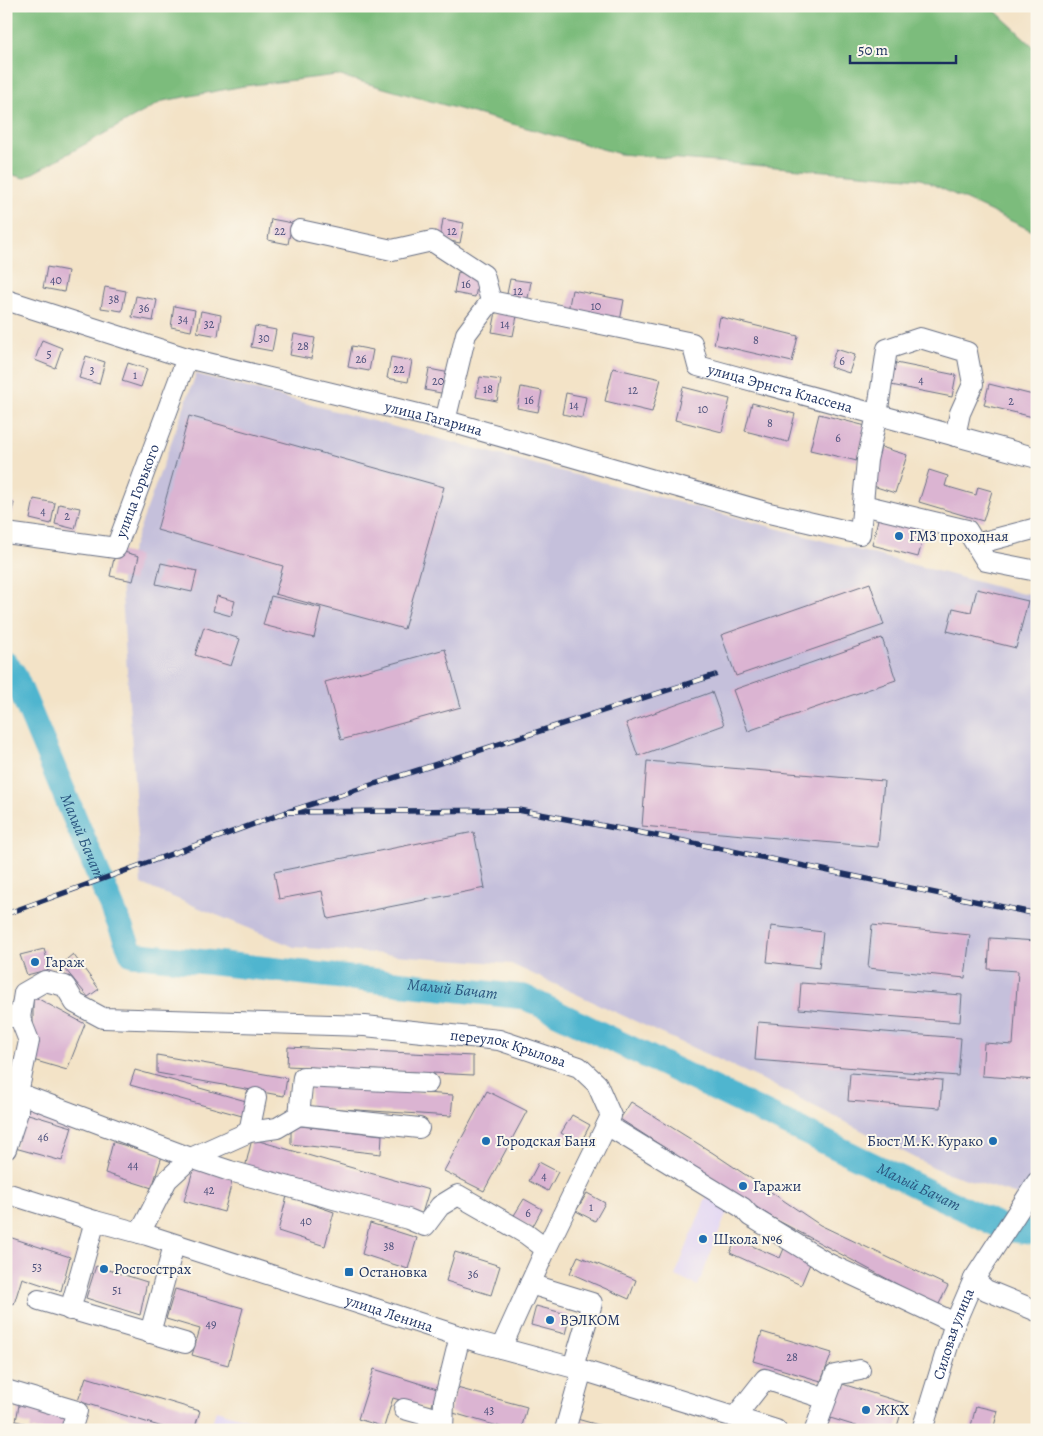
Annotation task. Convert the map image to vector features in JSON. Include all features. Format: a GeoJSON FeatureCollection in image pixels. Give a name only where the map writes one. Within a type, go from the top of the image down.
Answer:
{"type":"FeatureCollection","features":[{"type":"Feature","properties":{"kind":"street"},"geometry":{"type":"LineString","coordinates":[[300,230],[392,250],[432,240],[484,275],[491,301],[466,334],[447,413],[447,422]]}},
{"type":"Feature","properties":{"kind":"street","name":"улица Гагарина"},"geometry":{"type":"LineString","coordinates":[[6,300],[187,358],[447,422],[769,513],[860,534],[863,505]]}},
{"type":"Feature","properties":{"kind":"street","name":"улица Эрнста Классена"},"geometry":{"type":"LineString","coordinates":[[491,301],[692,343],[698,366],[1037,458]]}},
{"type":"Feature","properties":{"kind":"street"},"geometry":{"type":"LineString","coordinates":[[955,436],[960,413],[973,384],[967,352],[920,338],[887,349],[877,415],[867,460],[863,505],[967,530],[986,561],[1037,571]]}},
{"type":"Feature","properties":{"kind":"street","name":"улица Горького"},"geometry":{"type":"LineString","coordinates":[[6,532],[116,548],[187,358]]}},
{"type":"Feature","properties":{"kind":"street"},"geometry":{"type":"LineString","coordinates":[[976,544],[1037,528]]}},
{"type":"Feature","properties":{"kind":"street","name":"переулок Крылова"},"geometry":{"type":"LineString","coordinates":[[13,1017],[24,993],[45,981],[65,986],[75,1003],[103,1018],[365,1026],[499,1040],[579,1067],[597,1084],[611,1116],[607,1124]]}},
{"type":"Feature","properties":{"kind":"street"},"geometry":{"type":"LineString","coordinates":[[6,1150],[18,1112],[12,1093],[29,1041],[13,1017]]}},
{"type":"Feature","properties":{"kind":"street"},"geometry":{"type":"LineString","coordinates":[[299,1114],[303,1077],[428,1083]]}},
{"type":"Feature","properties":{"kind":"street"},"geometry":{"type":"LineString","coordinates":[[12,1093],[191,1158],[248,1176],[408,1219],[424,1226],[440,1206],[458,1195],[510,1224],[546,1249]]}},
{"type":"Feature","properties":{"kind":"street"},"geometry":{"type":"LineString","coordinates":[[249,1132],[256,1098]]}},
{"type":"Feature","properties":{"kind":"street"},"geometry":{"type":"LineString","coordinates":[[140,1233],[167,1180],[191,1158],[249,1132],[276,1128],[299,1114],[419,1128]]}},
{"type":"Feature","properties":{"kind":"street"},"geometry":{"type":"LineString","coordinates":[[501,1348],[546,1249],[607,1124],[743,1208],[750,1216],[827,1263],[955,1324]]}},
{"type":"Feature","properties":{"kind":"street"},"geometry":{"type":"LineString","coordinates":[[974,1279],[1034,1186]]}},
{"type":"Feature","properties":{"kind":"street","name":"улица Ленина"},"geometry":{"type":"LineString","coordinates":[[6,1192],[460,1336],[578,1369],[776,1430]]}},
{"type":"Feature","properties":{"kind":"street"},"geometry":{"type":"LineString","coordinates":[[70,1310],[95,1221]]}},
{"type":"Feature","properties":{"kind":"street"},"geometry":{"type":"LineString","coordinates":[[150,1333],[174,1245]]}},
{"type":"Feature","properties":{"kind":"street","name":"Силовая улица"},"geometry":{"type":"LineString","coordinates":[[922,1430],[955,1324],[974,1279],[986,1290],[1037,1311]]}},
{"type":"Feature","properties":{"kind":"street"},"geometry":{"type":"LineString","coordinates":[[530,1284],[592,1303],[565,1430]]}},
{"type":"Feature","properties":{"kind":"street"},"geometry":{"type":"LineString","coordinates":[[38,1300],[185,1344]]}},
{"type":"Feature","properties":{"kind":"street"},"geometry":{"type":"LineString","coordinates":[[404,1409],[443,1425],[444,1401],[460,1336]]}},
{"type":"Feature","properties":{"kind":"street"},"geometry":{"type":"LineString","coordinates":[[815,1430],[835,1375],[860,1370]]}},
{"type":"Feature","properties":{"kind":"street"},"geometry":{"type":"LineString","coordinates":[[735,1417],[765,1379],[826,1399]]}},
{"type":"Feature","properties":{"kind":"street"},"geometry":{"type":"LineString","coordinates":[[6,1390],[77,1411],[71,1430]]}},
{"type":"Feature","properties":{"kind":"shaded area"},"geometry":{"type":"Polygon","coordinates":[[[196,374],[1023,594],[1037,592],[1037,1201],[941,1171],[765,1081],[511,964],[294,947],[141,884],[121,580],[196,374]]]}},
{"type":"Feature","properties":{"kind":"shaded area","name":"Школа №6"},"geometry":{"type":"Polygon","coordinates":[[[708,1193],[731,1202],[698,1286],[675,1276],[708,1193]]]}},
{"type":"Feature","properties":{"kind":"shaded area"},"geometry":{"type":"Polygon","coordinates":[[[216,1410],[282,1430],[210,1430],[216,1410]]]}},
{"type":"Feature","properties":{"kind":"green space"},"geometry":{"type":"Polygon","coordinates":[[[6,6],[990,6],[1037,50],[1037,233],[921,179],[620,154],[337,75],[244,86],[163,101],[24,178],[6,173],[6,6]]]}},
{"type":"Feature","properties":{"kind":"building"},"geometry":{"type":"Polygon","coordinates":[[[271,219],[292,223],[288,244],[268,240],[271,219]]]}},
{"type":"Feature","properties":{"kind":"building"},"geometry":{"type":"Polygon","coordinates":[[[443,219],[464,223],[460,243],[440,239],[443,219]]]}},
{"type":"Feature","properties":{"kind":"building"},"geometry":{"type":"Polygon","coordinates":[[[47,267],[68,271],[64,292],[43,288],[47,267]]]}},
{"type":"Feature","properties":{"kind":"building"},"geometry":{"type":"Polygon","coordinates":[[[458,272],[479,276],[475,297],[454,293],[458,272]]]}},
{"type":"Feature","properties":{"kind":"building"},"geometry":{"type":"Polygon","coordinates":[[[510,279],[531,282],[527,303],[506,299],[510,279]]]}},
{"type":"Feature","properties":{"kind":"building"},"geometry":{"type":"Polygon","coordinates":[[[105,287],[126,291],[122,311],[101,308],[105,287]]]}},
{"type":"Feature","properties":{"kind":"building"},"geometry":{"type":"Polygon","coordinates":[[[572,290],[624,300],[620,321],[568,311],[572,290]]]}},
{"type":"Feature","properties":{"kind":"building"},"geometry":{"type":"Polygon","coordinates":[[[136,296],[157,300],[153,321],[132,317],[136,296]]]}},
{"type":"Feature","properties":{"kind":"building"},"geometry":{"type":"Polygon","coordinates":[[[174,306],[195,310],[191,331],[171,327],[174,306]]]}},
{"type":"Feature","properties":{"kind":"building"},"geometry":{"type":"Polygon","coordinates":[[[201,311],[221,315],[218,336],[197,332],[201,311]]]}},
{"type":"Feature","properties":{"kind":"building"},"geometry":{"type":"Polygon","coordinates":[[[496,312],[517,316],[513,336],[492,332],[496,312]]]}},
{"type":"Feature","properties":{"kind":"building"},"geometry":{"type":"Polygon","coordinates":[[[720,317],[798,336],[792,362],[714,344],[720,317]]]}},
{"type":"Feature","properties":{"kind":"building"},"geometry":{"type":"Polygon","coordinates":[[[255,326],[276,330],[272,351],[251,347],[255,326]]]}},
{"type":"Feature","properties":{"kind":"building"},"geometry":{"type":"Polygon","coordinates":[[[294,334],[315,338],[311,359],[290,355],[294,334]]]}},
{"type":"Feature","properties":{"kind":"building"},"geometry":{"type":"Polygon","coordinates":[[[42,340],[62,348],[55,368],[35,360],[42,340]]]}},
{"type":"Feature","properties":{"kind":"building"},"geometry":{"type":"Polygon","coordinates":[[[352,346],[373,350],[369,371],[348,367],[352,346]]]}},
{"type":"Feature","properties":{"kind":"building"},"geometry":{"type":"Polygon","coordinates":[[[836,349],[855,355],[849,373],[830,367],[836,349]]]}},
{"type":"Feature","properties":{"kind":"building"},"geometry":{"type":"Polygon","coordinates":[[[86,356],[105,362],[99,384],[79,378],[86,356]]]}},
{"type":"Feature","properties":{"kind":"building"},"geometry":{"type":"Polygon","coordinates":[[[391,357],[412,361],[408,382],[387,378],[391,357]]]}},
{"type":"Feature","properties":{"kind":"building"},"geometry":{"type":"Polygon","coordinates":[[[891,362],[956,375],[952,397],[886,384],[891,362]]]}},
{"type":"Feature","properties":{"kind":"building"},"geometry":{"type":"Polygon","coordinates":[[[128,363],[147,369],[141,387],[122,381],[128,363]]]}},
{"type":"Feature","properties":{"kind":"building"},"geometry":{"type":"Polygon","coordinates":[[[613,368],[661,379],[652,412],[605,401],[613,368]]]}},
{"type":"Feature","properties":{"kind":"building"},"geometry":{"type":"Polygon","coordinates":[[[429,369],[450,373],[446,394],[425,390],[429,369]]]}},
{"type":"Feature","properties":{"kind":"building"},"geometry":{"type":"Polygon","coordinates":[[[480,377],[501,380],[497,401],[476,397],[480,377]]]}},
{"type":"Feature","properties":{"kind":"building"},"geometry":{"type":"Polygon","coordinates":[[[989,384],[1037,396],[1037,418],[984,405],[989,384]]]}},
{"type":"Feature","properties":{"kind":"building"},"geometry":{"type":"Polygon","coordinates":[[[521,387],[542,391],[538,412],[517,408],[521,387]]]}},
{"type":"Feature","properties":{"kind":"building"},"geometry":{"type":"Polygon","coordinates":[[[683,387],[730,399],[722,432],[675,420],[683,387]]]}},
{"type":"Feature","properties":{"kind":"building"},"geometry":{"type":"Polygon","coordinates":[[[566,393],[586,397],[582,418],[562,414],[566,393]]]}},
{"type":"Feature","properties":{"kind":"building"},"geometry":{"type":"Polygon","coordinates":[[[752,403],[795,414],[788,442],[745,431],[752,403]]]}},
{"type":"Feature","properties":{"kind":"building"},"geometry":{"type":"Polygon","coordinates":[[[819,414],[866,426],[857,461],[810,450],[819,414]]]}},
{"type":"Feature","properties":{"kind":"building"},"geometry":{"type":"Polygon","coordinates":[[[189,416],[444,487],[404,629],[275,594],[283,566],[157,530],[189,416]]]}},
{"type":"Feature","properties":{"kind":"building"},"geometry":{"type":"Polygon","coordinates":[[[881,447],[907,455],[895,493],[870,485],[881,447]]]}},
{"type":"Feature","properties":{"kind":"building"},"geometry":{"type":"Polygon","coordinates":[[[929,470],[948,476],[945,486],[976,495],[978,487],[992,491],[983,521],[919,502],[929,470]]]}},
{"type":"Feature","properties":{"kind":"building"},"geometry":{"type":"Polygon","coordinates":[[[34,499],[55,503],[51,524],[30,519],[34,499]]]}},
{"type":"Feature","properties":{"kind":"building"},"geometry":{"type":"Polygon","coordinates":[[[6,501],[14,503],[9,524],[6,523],[6,501]]]}},
{"type":"Feature","properties":{"kind":"building"},"geometry":{"type":"Polygon","coordinates":[[[59,504],[80,508],[75,529],[55,524],[59,504]]]}},
{"type":"Feature","properties":{"kind":"building","name":"ГМЗ проходная"},"geometry":{"type":"Polygon","coordinates":[[[879,515],[926,528],[918,557],[872,545],[879,515]]]}},
{"type":"Feature","properties":{"kind":"building"},"geometry":{"type":"Polygon","coordinates":[[[116,550],[139,556],[133,581],[110,576],[116,550]]]}},
{"type":"Feature","properties":{"kind":"building"},"geometry":{"type":"Polygon","coordinates":[[[161,563],[197,571],[192,592],[156,584],[161,563]]]}},
{"type":"Feature","properties":{"kind":"building"},"geometry":{"type":"Polygon","coordinates":[[[870,583],[884,625],[736,676],[721,635],[870,583]]]}},
{"type":"Feature","properties":{"kind":"building"},"geometry":{"type":"Polygon","coordinates":[[[977,589],[1028,601],[1016,648],[947,631],[953,608],[971,612],[977,589]]]}},
{"type":"Feature","properties":{"kind":"building"},"geometry":{"type":"Polygon","coordinates":[[[217,596],[235,601],[231,616],[213,611],[217,596]]]}},
{"type":"Feature","properties":{"kind":"building"},"geometry":{"type":"Polygon","coordinates":[[[271,596],[321,608],[314,638],[263,625],[271,596]]]}},
{"type":"Feature","properties":{"kind":"building"},"geometry":{"type":"Polygon","coordinates":[[[204,627],[240,639],[231,666],[195,655],[204,627]]]}},
{"type":"Feature","properties":{"kind":"building"},"geometry":{"type":"Polygon","coordinates":[[[882,638],[896,680],[748,731],[733,690],[882,638]]]}},
{"type":"Feature","properties":{"kind":"building"},"geometry":{"type":"Polygon","coordinates":[[[445,649],[461,707],[341,740],[325,682],[445,649]]]}},
{"type":"Feature","properties":{"kind":"building"},"geometry":{"type":"Polygon","coordinates":[[[712,692],[724,725],[638,756],[626,723],[712,692]]]}},
{"type":"Feature","properties":{"kind":"building"},"geometry":{"type":"Polygon","coordinates":[[[647,761],[884,781],[878,847],[642,826],[647,761]]]}},
{"type":"Feature","properties":{"kind":"building"},"geometry":{"type":"Polygon","coordinates":[[[474,832],[485,888],[328,919],[322,891],[279,899],[274,872],[474,832]]]}},
{"type":"Feature","properties":{"kind":"building"},"geometry":{"type":"Polygon","coordinates":[[[872,925],[970,935],[965,978],[868,968],[872,925]]]}},
{"type":"Feature","properties":{"kind":"building"},"geometry":{"type":"Polygon","coordinates":[[[771,926],[823,932],[819,968],[767,962],[771,926]]]}},
{"type":"Feature","properties":{"kind":"building"},"geometry":{"type":"Polygon","coordinates":[[[990,938],[1037,941],[1037,1080],[982,1076],[984,1043],[1013,1045],[1018,971],[988,969],[990,938]]]}},
{"type":"Feature","properties":{"kind":"building","name":"Гараж"},"geometry":{"type":"Polygon","coordinates":[[[44,949],[50,969],[27,975],[20,955],[44,949]]]}},
{"type":"Feature","properties":{"kind":"building"},"geometry":{"type":"Polygon","coordinates":[[[73,954],[99,989],[88,997],[61,964],[73,954]]]}},
{"type":"Feature","properties":{"kind":"building"},"geometry":{"type":"Polygon","coordinates":[[[801,983],[962,995],[960,1022],[799,1009],[801,983]]]}},
{"type":"Feature","properties":{"kind":"building"},"geometry":{"type":"Polygon","coordinates":[[[33,996],[85,1024],[67,1070],[33,1060],[33,996]]]}},
{"type":"Feature","properties":{"kind":"building"},"geometry":{"type":"Polygon","coordinates":[[[758,1022],[961,1038],[958,1076],[755,1060],[758,1022]]]}},
{"type":"Feature","properties":{"kind":"building"},"geometry":{"type":"Polygon","coordinates":[[[288,1047],[473,1056],[473,1075],[287,1066],[288,1047]]]}},
{"type":"Feature","properties":{"kind":"building"},"geometry":{"type":"Polygon","coordinates":[[[157,1055],[287,1078],[284,1096],[157,1073],[157,1055]]]}},
{"type":"Feature","properties":{"kind":"building"},"geometry":{"type":"Polygon","coordinates":[[[135,1070],[246,1101],[242,1116],[130,1085],[135,1070]]]}},
{"type":"Feature","properties":{"kind":"building"},"geometry":{"type":"Polygon","coordinates":[[[850,1073],[942,1080],[940,1108],[848,1101],[850,1073]]]}},
{"type":"Feature","properties":{"kind":"building"},"geometry":{"type":"Polygon","coordinates":[[[311,1085],[453,1095],[451,1116],[310,1107],[311,1085]]]}},
{"type":"Feature","properties":{"kind":"building","name":"Городская Баня"},"geometry":{"type":"Polygon","coordinates":[[[487,1091],[527,1111],[484,1191],[444,1171],[487,1091]]]}},
{"type":"Feature","properties":{"kind":"building","name":"Гаражи"},"geometry":{"type":"Polygon","coordinates":[[[631,1102],[713,1153],[820,1225],[948,1286],[938,1306],[775,1219],[620,1119],[631,1102]]]}},
{"type":"Feature","properties":{"kind":"building"},"geometry":{"type":"Polygon","coordinates":[[[25,1113],[72,1127],[62,1161],[15,1148],[25,1113]]]}},
{"type":"Feature","properties":{"kind":"building"},"geometry":{"type":"Polygon","coordinates":[[[572,1115],[590,1125],[580,1144],[561,1133],[572,1115]]]}},
{"type":"Feature","properties":{"kind":"building"},"geometry":{"type":"Polygon","coordinates":[[[291,1125],[382,1135],[381,1154],[291,1144],[291,1125]]]}},
{"type":"Feature","properties":{"kind":"building"},"geometry":{"type":"Polygon","coordinates":[[[252,1139],[429,1190],[421,1217],[245,1168],[252,1139]]]}},
{"type":"Feature","properties":{"kind":"building"},"geometry":{"type":"Polygon","coordinates":[[[113,1142],[162,1156],[152,1188],[105,1173],[113,1142]]]}},
{"type":"Feature","properties":{"kind":"building"},"geometry":{"type":"Polygon","coordinates":[[[539,1162],[558,1172],[548,1191],[529,1181],[539,1162]]]}},
{"type":"Feature","properties":{"kind":"building"},"geometry":{"type":"Polygon","coordinates":[[[194,1167],[233,1178],[224,1212],[184,1201],[194,1167]]]}},
{"type":"Feature","properties":{"kind":"building"},"geometry":{"type":"Polygon","coordinates":[[[587,1193],[605,1203],[595,1221],[576,1211],[587,1193]]]}},
{"type":"Feature","properties":{"kind":"building"},"geometry":{"type":"Polygon","coordinates":[[[287,1196],[334,1212],[325,1246],[278,1231],[287,1196]]]}},
{"type":"Feature","properties":{"kind":"building"},"geometry":{"type":"Polygon","coordinates":[[[524,1199],[542,1209],[532,1228],[513,1217],[524,1199]]]}},
{"type":"Feature","properties":{"kind":"building"},"geometry":{"type":"Polygon","coordinates":[[[370,1223],[417,1238],[408,1269],[362,1254],[370,1223]]]}},
{"type":"Feature","properties":{"kind":"building"},"geometry":{"type":"Polygon","coordinates":[[[6,1236],[70,1257],[61,1291],[22,1278],[14,1304],[6,1301],[6,1236]]]}},
{"type":"Feature","properties":{"kind":"building"},"geometry":{"type":"Polygon","coordinates":[[[736,1239],[780,1258],[785,1246],[812,1259],[801,1285],[730,1253],[736,1239]]]}},
{"type":"Feature","properties":{"kind":"building"},"geometry":{"type":"Polygon","coordinates":[[[455,1252],[500,1266],[491,1295],[446,1281],[455,1252]]]}},
{"type":"Feature","properties":{"kind":"building"},"geometry":{"type":"Polygon","coordinates":[[[578,1256],[636,1280],[629,1299],[570,1273],[578,1256]]]}},
{"type":"Feature","properties":{"kind":"building"},"geometry":{"type":"Polygon","coordinates":[[[96,1266],[147,1282],[140,1315],[86,1298],[96,1266]]]}},
{"type":"Feature","properties":{"kind":"building"},"geometry":{"type":"Polygon","coordinates":[[[175,1289],[243,1308],[228,1365],[192,1355],[200,1329],[166,1319],[175,1289]]]}},
{"type":"Feature","properties":{"kind":"building","name":"ВЭЛКОМ"},"geometry":{"type":"Polygon","coordinates":[[[536,1306],[570,1315],[565,1334],[531,1325],[536,1306]]]}},
{"type":"Feature","properties":{"kind":"building"},"geometry":{"type":"Polygon","coordinates":[[[762,1332],[832,1353],[821,1381],[753,1361],[762,1332]]]}},
{"type":"Feature","properties":{"kind":"building"},"geometry":{"type":"Polygon","coordinates":[[[374,1369],[437,1389],[431,1409],[393,1398],[384,1427],[358,1419],[374,1369]]]}},
{"type":"Feature","properties":{"kind":"building"},"geometry":{"type":"Polygon","coordinates":[[[86,1377],[200,1411],[194,1430],[172,1430],[78,1401],[86,1377]]]}},
{"type":"Feature","properties":{"kind":"building","name":"ЖКХ"},"geometry":{"type":"Polygon","coordinates":[[[839,1383],[904,1403],[896,1430],[869,1430],[827,1417],[839,1383]]]}},
{"type":"Feature","properties":{"kind":"building"},"geometry":{"type":"Polygon","coordinates":[[[457,1388],[527,1407],[521,1430],[511,1430],[450,1412],[457,1388]]]}},
{"type":"Feature","properties":{"kind":"building"},"geometry":{"type":"Polygon","coordinates":[[[20,1400],[67,1413],[62,1430],[30,1430],[31,1425],[16,1421],[20,1400]]]}},
{"type":"Feature","properties":{"kind":"building"},"geometry":{"type":"Polygon","coordinates":[[[976,1406],[998,1411],[993,1430],[970,1430],[976,1406]]]}},
{"type":"Feature","properties":{"kind":"building"},"geometry":{"type":"Polygon","coordinates":[[[577,1419],[613,1429],[613,1430],[574,1430],[577,1419]]]}},
{"type":"Feature","properties":{"kind":"waterway","name":"Малый Бачат"},"geometry":{"type":"LineString","coordinates":[[6,664],[14,674],[132,954],[524,997],[1006,1229],[1037,1233]]}},
{"type":"Feature","properties":{"kind":"railway"},"geometry":{"type":"LineString","coordinates":[[6,914],[287,812],[715,675]]}},
{"type":"Feature","properties":{"kind":"railway"},"geometry":{"type":"LineString","coordinates":[[287,812],[518,810],[669,838],[1037,914]]}},
{"type":"Feature","properties":{"kind":"place","name":"ГМЗ проходная"},"geometry":{"type":"Point","coordinates":[899,536]}},
{"type":"Feature","properties":{"kind":"place","name":"Гараж"},"geometry":{"type":"Point","coordinates":[35,962]}},
{"type":"Feature","properties":{"kind":"place","name":"Городская Баня"},"geometry":{"type":"Point","coordinates":[486,1141]}},
{"type":"Feature","properties":{"kind":"place","name":"Бюст М.К. Курако"},"geometry":{"type":"Point","coordinates":[993,1141]}},
{"type":"Feature","properties":{"kind":"place","name":"Гаражи"},"geometry":{"type":"Point","coordinates":[743,1186]}},
{"type":"Feature","properties":{"kind":"place","name":"Школа №6"},"geometry":{"type":"Point","coordinates":[703,1239]}},
{"type":"Feature","properties":{"kind":"place","name":"Росгосстрах"},"geometry":{"type":"Point","coordinates":[104,1269]}},
{"type":"Feature","properties":{"kind":"place","name":"Остановка"},"geometry":{"type":"Point","coordinates":[349,1272]}},
{"type":"Feature","properties":{"kind":"place","name":"ВЭЛКОМ"},"geometry":{"type":"Point","coordinates":[550,1320]}},
{"type":"Feature","properties":{"kind":"place","name":"ЖКХ"},"geometry":{"type":"Point","coordinates":[866,1410]}}]}
